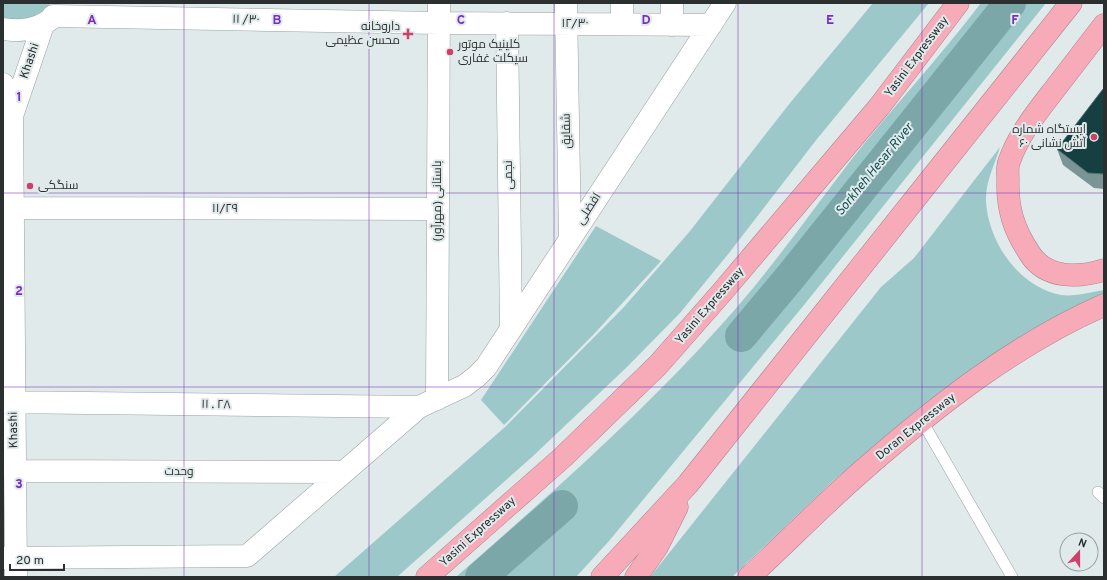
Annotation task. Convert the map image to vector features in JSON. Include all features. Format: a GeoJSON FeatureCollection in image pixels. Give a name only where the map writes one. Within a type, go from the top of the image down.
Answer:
{"type":"FeatureCollection","features":[{"type":"Feature","properties":{"kind":"highway","name":"Yasini Expressway"},"geometry":{"type":"LineString","coordinates":[[427,577],[563,457],[658,365],[723,291],[879,107],[958,3]]}},
{"type":"Feature","properties":{"kind":"highway"},"geometry":{"type":"LineString","coordinates":[[602,577],[688,484],[1071,3]]}},
{"type":"Feature","properties":{"kind":"highway"},"geometry":{"type":"LineString","coordinates":[[1104,25],[1027,125],[1009,163],[1007,198],[1012,219],[1020,238],[1034,261],[1060,275],[1083,274],[1104,270]]}},
{"type":"Feature","properties":{"kind":"highway","name":"Doran Expressway"},"geometry":{"type":"LineString","coordinates":[[749,577],[862,471],[944,403],[1017,352],[1056,328],[1104,305]]}},
{"type":"Feature","properties":{"kind":"highway"},"geometry":{"type":"LineString","coordinates":[[636,577],[657,547],[688,484]]}},
{"type":"Feature","properties":{"kind":"street"},"geometry":{"type":"LineString","coordinates":[[622,3],[622,24]]}},
{"type":"Feature","properties":{"kind":"street"},"geometry":{"type":"LineString","coordinates":[[672,3],[672,25]]}},
{"type":"Feature","properties":{"kind":"street","name":"افضلی"},"geometry":{"type":"LineString","coordinates":[[428,403],[464,386],[476,377],[570,239],[725,3]]}},
{"type":"Feature","properties":{"kind":"street","name":"۱۲/۳۰"},"geometry":{"type":"LineString","coordinates":[[439,13],[507,23],[566,14],[622,24],[711,25]]}},
{"type":"Feature","properties":{"kind":"street","name":"۱۱ /۳۰"},"geometry":{"type":"LineString","coordinates":[[3,29],[15,31],[53,15],[439,13]]}},
{"type":"Feature","properties":{"kind":"street","name":"باستانی (مهرآور)"},"geometry":{"type":"LineString","coordinates":[[428,403],[438,209],[439,13]]}},
{"type":"Feature","properties":{"kind":"street","name":"شقایق"},"geometry":{"type":"LineString","coordinates":[[566,14],[570,239]]}},
{"type":"Feature","properties":{"kind":"street","name":"Khashi"},"geometry":{"type":"LineString","coordinates":[[11,565],[15,471],[8,402],[7,208],[12,116],[53,15]]}},
{"type":"Feature","properties":{"kind":"street","name":"نجمی"},"geometry":{"type":"LineString","coordinates":[[507,23],[511,327]]}},
{"type":"Feature","properties":{"kind":"street"},"geometry":{"type":"LineString","coordinates":[[3,84],[12,116]]}},
{"type":"Feature","properties":{"kind":"street","name":"۱۱/۲۹"},"geometry":{"type":"LineString","coordinates":[[7,208],[438,209]]}},
{"type":"Feature","properties":{"kind":"street","name":"۱۱ . ۲۸"},"geometry":{"type":"LineString","coordinates":[[8,402],[428,403]]}},
{"type":"Feature","properties":{"kind":"street"},"geometry":{"type":"LineString","coordinates":[[11,565],[247,556],[344,472],[428,403]]}},
{"type":"Feature","properties":{"kind":"street","name":"وحدت"},"geometry":{"type":"LineString","coordinates":[[15,471],[344,472]]}},
{"type":"Feature","properties":{"kind":"lane"},"geometry":{"type":"LineString","coordinates":[[922,421],[1012,577]]}},
{"type":"Feature","properties":{"kind":"shaded area"},"geometry":{"type":"Polygon","coordinates":[[[3,3],[51,3],[41,12],[29,18],[3,20],[3,3]]]}},
{"type":"Feature","properties":{"kind":"shaded area"},"geometry":{"type":"Polygon","coordinates":[[[873,3],[929,3],[817,139],[729,253],[680,313],[627,367],[532,457],[397,577],[334,577],[505,427],[624,307],[690,231],[790,103],[873,3]]]}},
{"type":"Feature","properties":{"kind":"shaded area"},"geometry":{"type":"Polygon","coordinates":[[[981,3],[1046,3],[804,305],[609,541],[576,577],[456,577],[593,454],[692,357],[740,304],[773,264],[851,160],[981,3]]]}},
{"type":"Feature","properties":{"kind":"shaded area"},"geometry":{"type":"Polygon","coordinates":[[[1000,147],[987,187],[986,201],[988,216],[993,232],[1008,260],[1019,273],[1032,283],[1046,290],[1061,295],[1077,295],[1104,290],[1104,297],[911,416],[834,480],[732,577],[650,577],[881,287],[914,258],[1000,147]]]}},
{"type":"Feature","properties":{"kind":"shaded area"},"geometry":{"type":"Polygon","coordinates":[[[596,226],[661,261],[594,334],[504,425],[481,400],[596,226]]]}},
{"type":"Feature","properties":{"kind":"building"},"geometry":{"type":"Polygon","coordinates":[[[1103,89],[1104,174],[1088,173],[1057,149],[1103,89]]]}},
{"type":"Feature","properties":{"kind":"waterway","name":"Sorkheh Hesar River"},"geometry":{"type":"LineString","coordinates":[[741,336],[792,275],[1010,3]]}},
{"type":"Feature","properties":{"kind":"waterway","name":"Sorkheh Hesar River"},"geometry":{"type":"LineString","coordinates":[[481,577],[562,506]]}},
{"type":"Feature","properties":{"kind":"place","name":"داروخانه محسن عظیمی"},"geometry":{"type":"Point","coordinates":[408,34]}},
{"type":"Feature","properties":{"kind":"place","name":"کلینیک موتور سیکلت غفاری"},"geometry":{"type":"Point","coordinates":[450,52]}},
{"type":"Feature","properties":{"kind":"place","name":"ایستگاه شماره ۶۰ آتش نشانی"},"geometry":{"type":"Point","coordinates":[1094,137]}},
{"type":"Feature","properties":{"kind":"place","name":"سنگکی"},"geometry":{"type":"Point","coordinates":[30,186]}}]}
